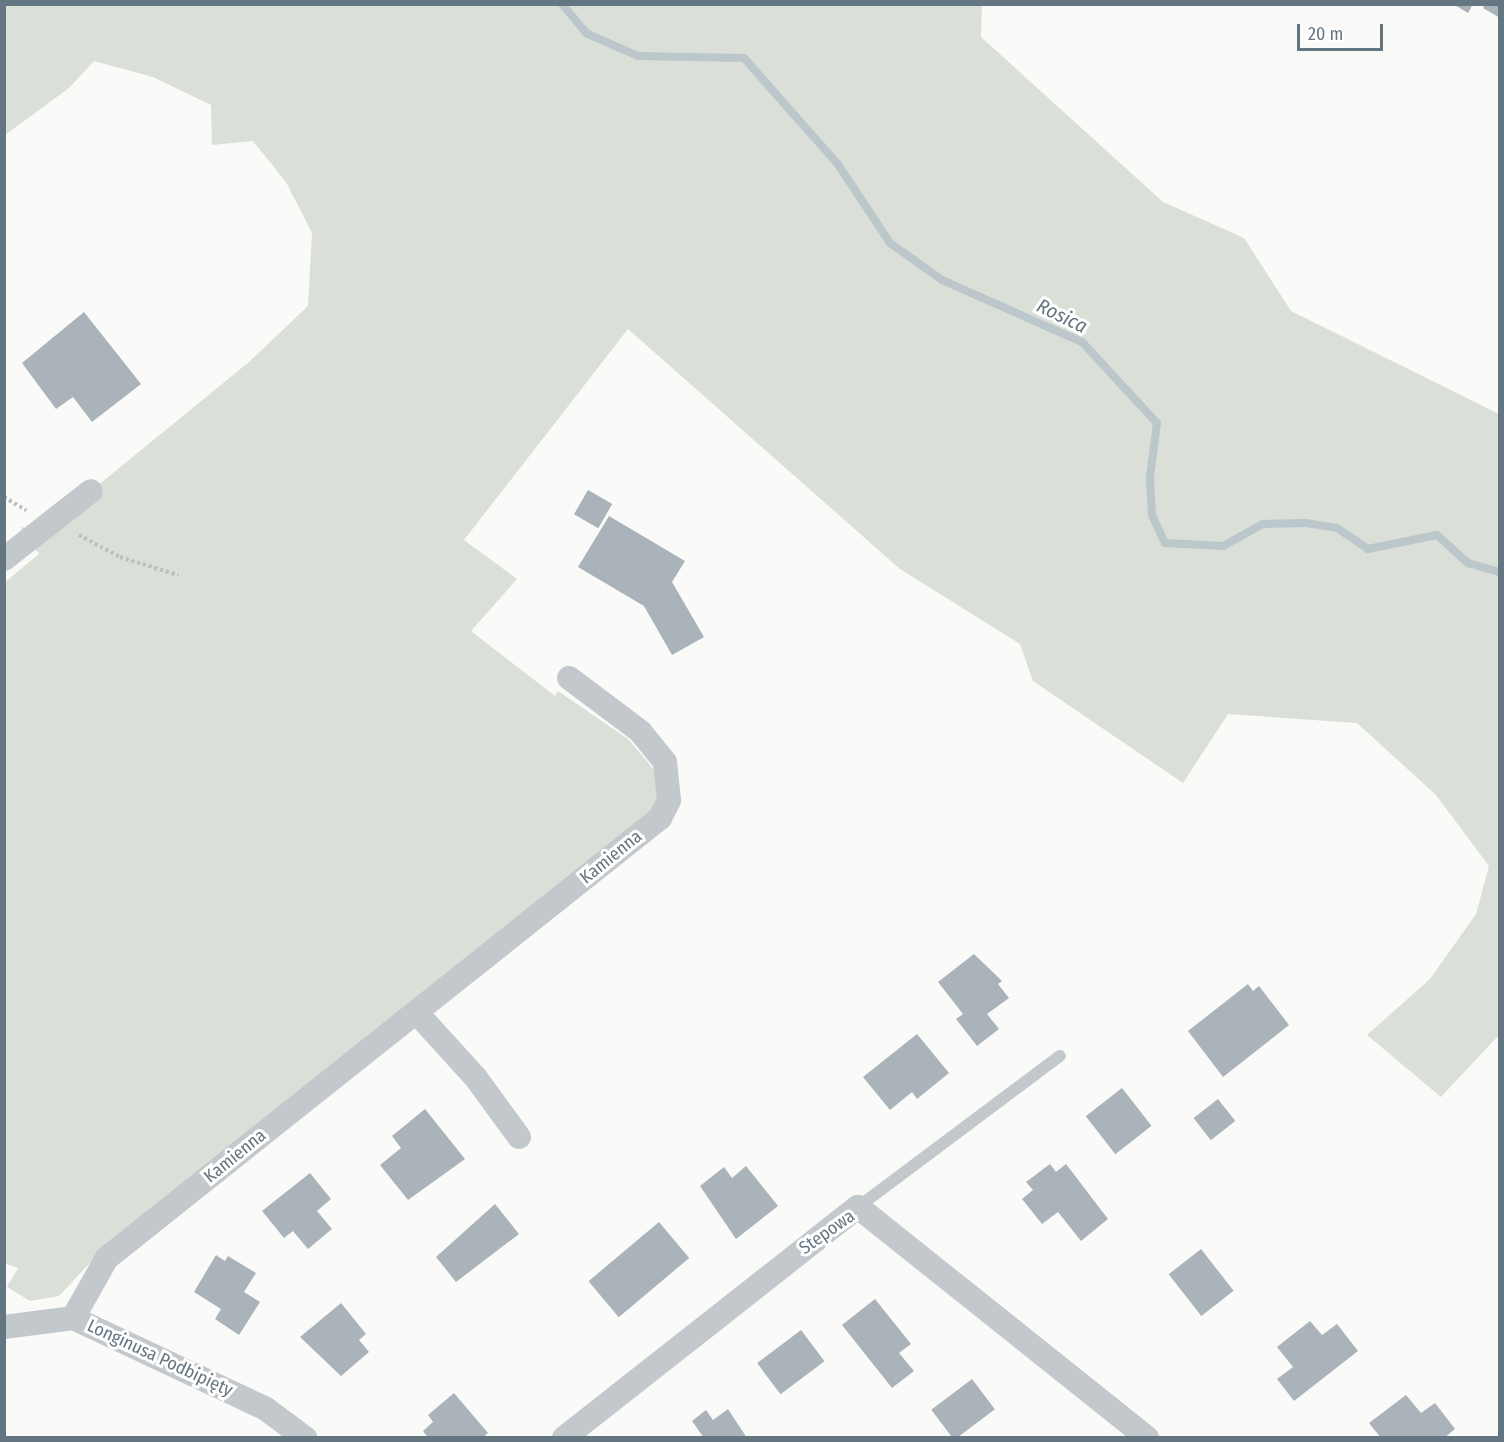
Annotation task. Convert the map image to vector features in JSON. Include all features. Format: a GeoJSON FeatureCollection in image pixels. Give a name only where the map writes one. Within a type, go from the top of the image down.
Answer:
{"type":"FeatureCollection","features":[{"type":"Feature","properties":{"kind":"street"},"geometry":{"type":"LineString","coordinates":[[4,559],[91,491]]}},
{"type":"Feature","properties":{"kind":"street","name":"Kamienna"},"geometry":{"type":"LineString","coordinates":[[73,1318],[107,1258],[660,818],[669,800],[665,762],[641,732],[569,678]]}},
{"type":"Feature","properties":{"kind":"street"},"geometry":{"type":"LineString","coordinates":[[416,1012],[476,1078],[519,1137]]}},
{"type":"Feature","properties":{"kind":"street","name":"Stepowa"},"geometry":{"type":"LineString","coordinates":[[564,1437],[858,1208],[1147,1437]]}},
{"type":"Feature","properties":{"kind":"street","name":"Longinusa Podbipięty"},"geometry":{"type":"LineString","coordinates":[[4,1327],[73,1318],[266,1409],[305,1437]]}},
{"type":"Feature","properties":{"kind":"lane"},"geometry":{"type":"LineString","coordinates":[[858,1208],[1060,1056]]}},
{"type":"Feature","properties":{"kind":"path"},"geometry":{"type":"LineString","coordinates":[[4,497],[120,557],[178,575]]}},
{"type":"Feature","properties":{"kind":"shaded area"},"geometry":{"type":"Polygon","coordinates":[[[5,5],[982,5],[981,37],[1163,202],[1244,238],[1291,311],[1499,414],[1499,1035],[1441,1097],[1367,1035],[1430,979],[1476,914],[1489,866],[1436,795],[1357,723],[1228,714],[1183,783],[1033,681],[1020,644],[900,569],[628,329],[464,540],[517,579],[471,631],[555,696],[558,691],[628,739],[656,772],[658,804],[647,820],[100,1252],[59,1296],[30,1301],[7,1287],[18,1268],[4,1263],[4,583],[39,554],[20,527],[42,531],[249,362],[308,306],[312,233],[286,182],[253,141],[212,145],[211,105],[153,77],[94,61],[69,88],[5,135],[5,5]]]}},
{"type":"Feature","properties":{"kind":"building"},"geometry":{"type":"Polygon","coordinates":[[[1453,4],[1473,4],[1468,13],[1453,4]]]}},
{"type":"Feature","properties":{"kind":"building"},"geometry":{"type":"Polygon","coordinates":[[[1485,4],[1500,4],[1500,18],[1483,8],[1485,4]]]}},
{"type":"Feature","properties":{"kind":"building"},"geometry":{"type":"Polygon","coordinates":[[[84,312],[141,384],[92,422],[73,397],[56,409],[22,363],[84,312]]]}},
{"type":"Feature","properties":{"kind":"building"},"geometry":{"type":"Polygon","coordinates":[[[588,490],[612,504],[598,528],[574,514],[588,490]]]}},
{"type":"Feature","properties":{"kind":"building"},"geometry":{"type":"Polygon","coordinates":[[[609,516],[685,561],[672,582],[704,637],[672,655],[644,606],[578,567],[609,516]]]}},
{"type":"Feature","properties":{"kind":"building"},"geometry":{"type":"Polygon","coordinates":[[[974,954],[1002,981],[998,984],[1009,998],[987,1014],[999,1029],[977,1046],[956,1019],[963,1014],[938,982],[974,954]]]}},
{"type":"Feature","properties":{"kind":"building"},"geometry":{"type":"Polygon","coordinates":[[[1248,984],[1253,991],[1259,986],[1289,1025],[1223,1077],[1188,1031],[1248,984]]]}},
{"type":"Feature","properties":{"kind":"building"},"geometry":{"type":"Polygon","coordinates":[[[917,1034],[949,1073],[917,1099],[912,1092],[890,1110],[863,1077],[917,1034]]]}},
{"type":"Feature","properties":{"kind":"building"},"geometry":{"type":"Polygon","coordinates":[[[1122,1088],[1152,1126],[1115,1154],[1086,1116],[1122,1088]]]}},
{"type":"Feature","properties":{"kind":"building"},"geometry":{"type":"Polygon","coordinates":[[[1218,1099],[1235,1121],[1211,1140],[1194,1118],[1218,1099]]]}},
{"type":"Feature","properties":{"kind":"building"},"geometry":{"type":"Polygon","coordinates":[[[425,1109],[465,1159],[408,1200],[380,1165],[401,1148],[392,1136],[425,1109]]]}},
{"type":"Feature","properties":{"kind":"building"},"geometry":{"type":"Polygon","coordinates":[[[1050,1164],[1056,1172],[1066,1164],[1108,1219],[1081,1241],[1058,1212],[1042,1224],[1022,1199],[1033,1190],[1026,1182],[1050,1164]]]}},
{"type":"Feature","properties":{"kind":"building"},"geometry":{"type":"Polygon","coordinates":[[[746,1166],[778,1206],[736,1239],[700,1186],[724,1167],[732,1178],[746,1166]]]}},
{"type":"Feature","properties":{"kind":"building"},"geometry":{"type":"Polygon","coordinates":[[[310,1173],[331,1199],[317,1211],[332,1229],[308,1249],[293,1231],[284,1238],[262,1211],[310,1173]]]}},
{"type":"Feature","properties":{"kind":"building"},"geometry":{"type":"Polygon","coordinates":[[[495,1204],[519,1234],[456,1282],[436,1257],[495,1204]]]}},
{"type":"Feature","properties":{"kind":"building"},"geometry":{"type":"Polygon","coordinates":[[[659,1222],[689,1258],[619,1317],[589,1281],[659,1222]]]}},
{"type":"Feature","properties":{"kind":"building"},"geometry":{"type":"Polygon","coordinates":[[[1201,1249],[1234,1291],[1201,1316],[1169,1274],[1201,1249]]]}},
{"type":"Feature","properties":{"kind":"building"},"geometry":{"type":"Polygon","coordinates":[[[216,1255],[225,1261],[228,1256],[256,1273],[244,1292],[260,1302],[239,1335],[215,1319],[221,1309],[194,1292],[216,1255]]]}},
{"type":"Feature","properties":{"kind":"building"},"geometry":{"type":"Polygon","coordinates":[[[875,1299],[911,1344],[899,1353],[914,1371],[892,1388],[842,1325],[875,1299]]]}},
{"type":"Feature","properties":{"kind":"building"},"geometry":{"type":"Polygon","coordinates":[[[341,1303],[366,1334],[359,1340],[369,1352],[341,1376],[300,1337],[341,1303]]]}},
{"type":"Feature","properties":{"kind":"building"},"geometry":{"type":"Polygon","coordinates":[[[1310,1321],[1322,1335],[1337,1324],[1358,1351],[1294,1401],[1277,1379],[1293,1367],[1277,1347],[1310,1321]]]}},
{"type":"Feature","properties":{"kind":"building"},"geometry":{"type":"Polygon","coordinates":[[[801,1330],[824,1361],[781,1394],[757,1363],[801,1330]]]}},
{"type":"Feature","properties":{"kind":"building"},"geometry":{"type":"Polygon","coordinates":[[[972,1379],[995,1409],[957,1438],[953,1438],[931,1410],[972,1379]]]}},
{"type":"Feature","properties":{"kind":"building"},"geometry":{"type":"Polygon","coordinates":[[[454,1393],[488,1433],[482,1438],[428,1438],[423,1431],[433,1422],[428,1415],[454,1393]]]}},
{"type":"Feature","properties":{"kind":"building"},"geometry":{"type":"Polygon","coordinates":[[[1406,1395],[1421,1413],[1435,1403],[1455,1429],[1444,1438],[1381,1438],[1369,1423],[1406,1395]]]}},
{"type":"Feature","properties":{"kind":"building"},"geometry":{"type":"Polygon","coordinates":[[[728,1409],[747,1438],[704,1438],[692,1421],[706,1410],[713,1420],[728,1409]]]}},
{"type":"Feature","properties":{"kind":"waterway","name":"Rosica"},"geometry":{"type":"LineString","coordinates":[[562,4],[586,33],[638,56],[744,58],[837,163],[890,243],[942,280],[1082,342],[1157,423],[1150,477],[1152,515],[1165,543],[1223,546],[1263,524],[1306,523],[1337,528],[1368,549],[1437,535],[1468,563],[1500,572]]}}]}
